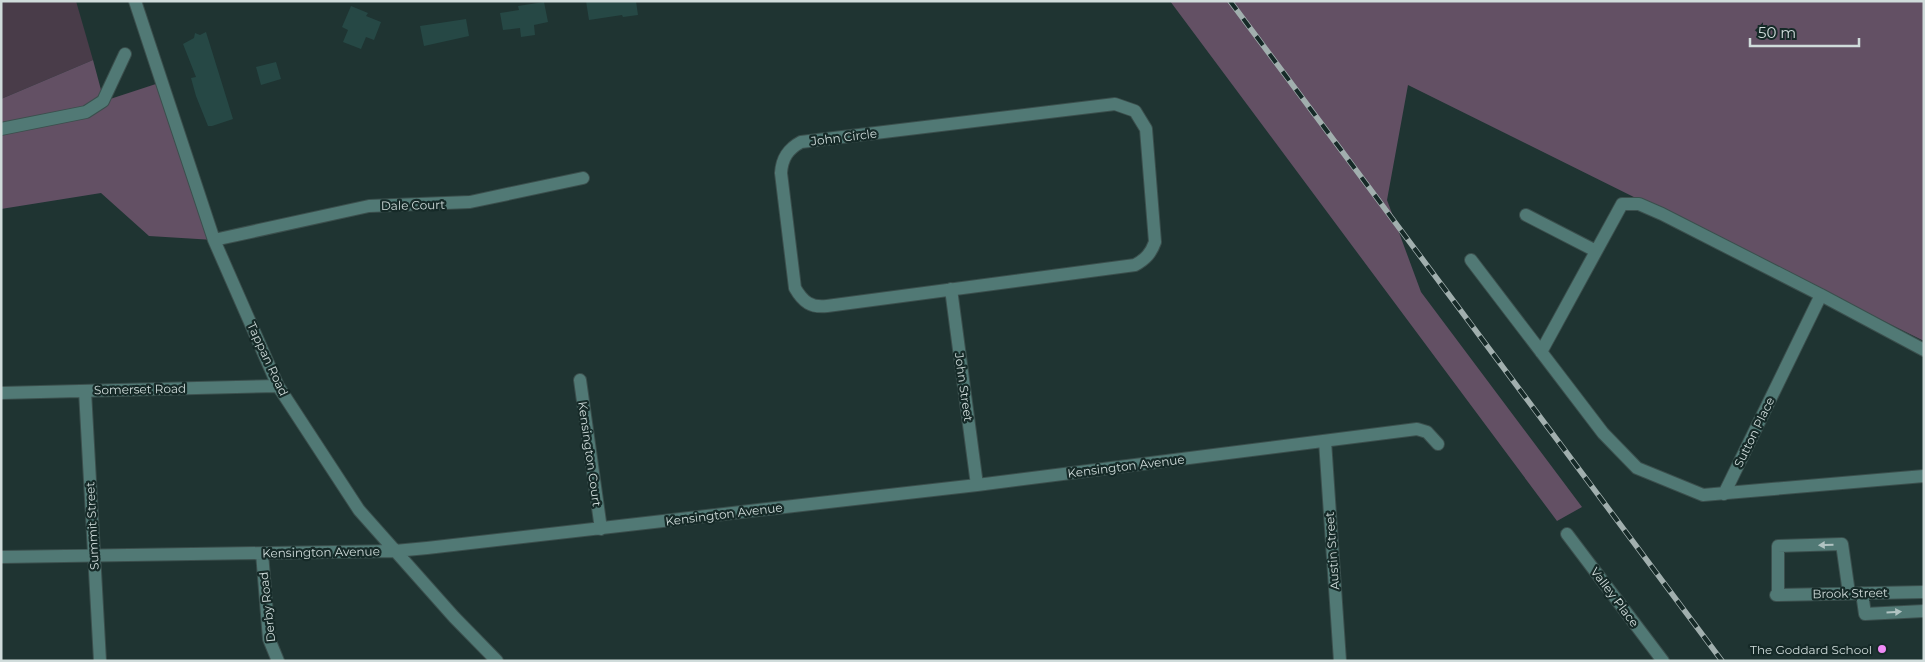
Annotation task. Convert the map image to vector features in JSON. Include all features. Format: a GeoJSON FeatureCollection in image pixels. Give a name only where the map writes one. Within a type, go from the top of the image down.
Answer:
{"type":"FeatureCollection","features":[{"type":"Feature","properties":{"kind":"street","name":"Tappan Road"},"geometry":{"type":"LineString","coordinates":[[135,1],[214,240],[278,386],[359,510],[454,617],[496,661]]}},
{"type":"Feature","properties":{"kind":"street"},"geometry":{"type":"LineString","coordinates":[[1,130],[86,112],[103,101],[125,54]]}},
{"type":"Feature","properties":{"kind":"street","name":"John Circle"},"geometry":{"type":"LineString","coordinates":[[1114,104],[1135,111],[1146,129],[1155,242],[1151,252],[1144,260],[1135,265],[951,290],[818,307],[808,304],[800,297],[795,288],[781,173],[786,153],[802,142],[1114,104]]}},
{"type":"Feature","properties":{"kind":"street","name":"Dale Court"},"geometry":{"type":"LineString","coordinates":[[214,240],[369,206],[470,202],[583,178]]}},
{"type":"Feature","properties":{"kind":"street"},"geometry":{"type":"LineString","coordinates":[[1541,352],[1622,204],[1639,204],[1821,295],[1924,350]]}},
{"type":"Feature","properties":{"kind":"street"},"geometry":{"type":"LineString","coordinates":[[1526,215],[1596,252]]}},
{"type":"Feature","properties":{"kind":"street"},"geometry":{"type":"LineString","coordinates":[[1472,260],[1603,433],[1636,468],[1703,496],[1924,476]]}},
{"type":"Feature","properties":{"kind":"street","name":"John Street"},"geometry":{"type":"LineString","coordinates":[[951,290],[978,485]]}},
{"type":"Feature","properties":{"kind":"street","name":"Sutton Place"},"geometry":{"type":"LineString","coordinates":[[1724,494],[1821,295]]}},
{"type":"Feature","properties":{"kind":"street","name":"Kensington Court"},"geometry":{"type":"LineString","coordinates":[[580,380],[601,529]]}},
{"type":"Feature","properties":{"kind":"street","name":"Somerset Road"},"geometry":{"type":"LineString","coordinates":[[1,393],[278,386]]}},
{"type":"Feature","properties":{"kind":"street","name":"Summit Street"},"geometry":{"type":"LineString","coordinates":[[85,391],[100,661]]}},
{"type":"Feature","properties":{"kind":"street","name":"Kensington Avenue"},"geometry":{"type":"LineString","coordinates":[[1,557],[395,551],[978,485],[1417,429],[1427,432],[1438,444]]}},
{"type":"Feature","properties":{"kind":"street","name":"Austin Street"},"geometry":{"type":"LineString","coordinates":[[1325,441],[1340,661]]}},
{"type":"Feature","properties":{"kind":"street","name":"Valley Place"},"geometry":{"type":"LineString","coordinates":[[1568,534],[1663,661]]}},
{"type":"Feature","properties":{"kind":"street","name":"Brook Street"},"geometry":{"type":"LineString","coordinates":[[1849,593],[1842,544],[1778,546],[1777,595],[1924,592]]}},
{"type":"Feature","properties":{"kind":"street","name":"Derby Road"},"geometry":{"type":"LineString","coordinates":[[262,553],[269,639],[278,661]]}},
{"type":"Feature","properties":{"kind":"street"},"geometry":{"type":"LineString","coordinates":[[1862,593],[1864,614],[1924,610]]}},
{"type":"Feature","properties":{"kind":"shaded area"},"geometry":{"type":"Polygon","coordinates":[[[1,1],[76,1],[93,60],[1,99],[1,1]]]}},
{"type":"Feature","properties":{"kind":"shaded area"},"geometry":{"type":"Polygon","coordinates":[[[1170,1],[1924,1],[1924,341],[1408,85],[1387,200],[1421,292],[1582,507],[1557,521],[1170,1]]]}},
{"type":"Feature","properties":{"kind":"shaded area"},"geometry":{"type":"Polygon","coordinates":[[[93,60],[104,101],[162,82],[214,240],[149,236],[101,193],[1,209],[1,99],[93,60]]]}},
{"type":"Feature","properties":{"kind":"building"},"geometry":{"type":"Polygon","coordinates":[[[586,1],[636,1],[638,15],[623,17],[622,15],[589,20],[586,1]]]}},
{"type":"Feature","properties":{"kind":"building"},"geometry":{"type":"Polygon","coordinates":[[[544,2],[548,22],[534,25],[535,35],[521,37],[520,28],[503,30],[500,13],[519,10],[518,6],[544,2]]]}},
{"type":"Feature","properties":{"kind":"building"},"geometry":{"type":"Polygon","coordinates":[[[351,6],[368,13],[366,16],[381,22],[374,40],[366,37],[361,49],[343,42],[348,30],[342,27],[351,6]]]}},
{"type":"Feature","properties":{"kind":"building"},"geometry":{"type":"Polygon","coordinates":[[[466,19],[469,36],[424,46],[420,26],[466,19]]]}},
{"type":"Feature","properties":{"kind":"building"},"geometry":{"type":"Polygon","coordinates":[[[206,32],[233,119],[212,126],[208,126],[196,96],[191,78],[196,77],[183,44],[194,38],[195,33],[200,35],[206,32]]]}},
{"type":"Feature","properties":{"kind":"building"},"geometry":{"type":"Polygon","coordinates":[[[276,62],[281,79],[261,85],[256,67],[276,62]]]}},
{"type":"Feature","properties":{"kind":"railway"},"geometry":{"type":"LineString","coordinates":[[1230,1],[1722,661]]}},
{"type":"Feature","properties":{"kind":"place","name":"The Goddard School"},"geometry":{"type":"Point","coordinates":[1882,649]}}]}
